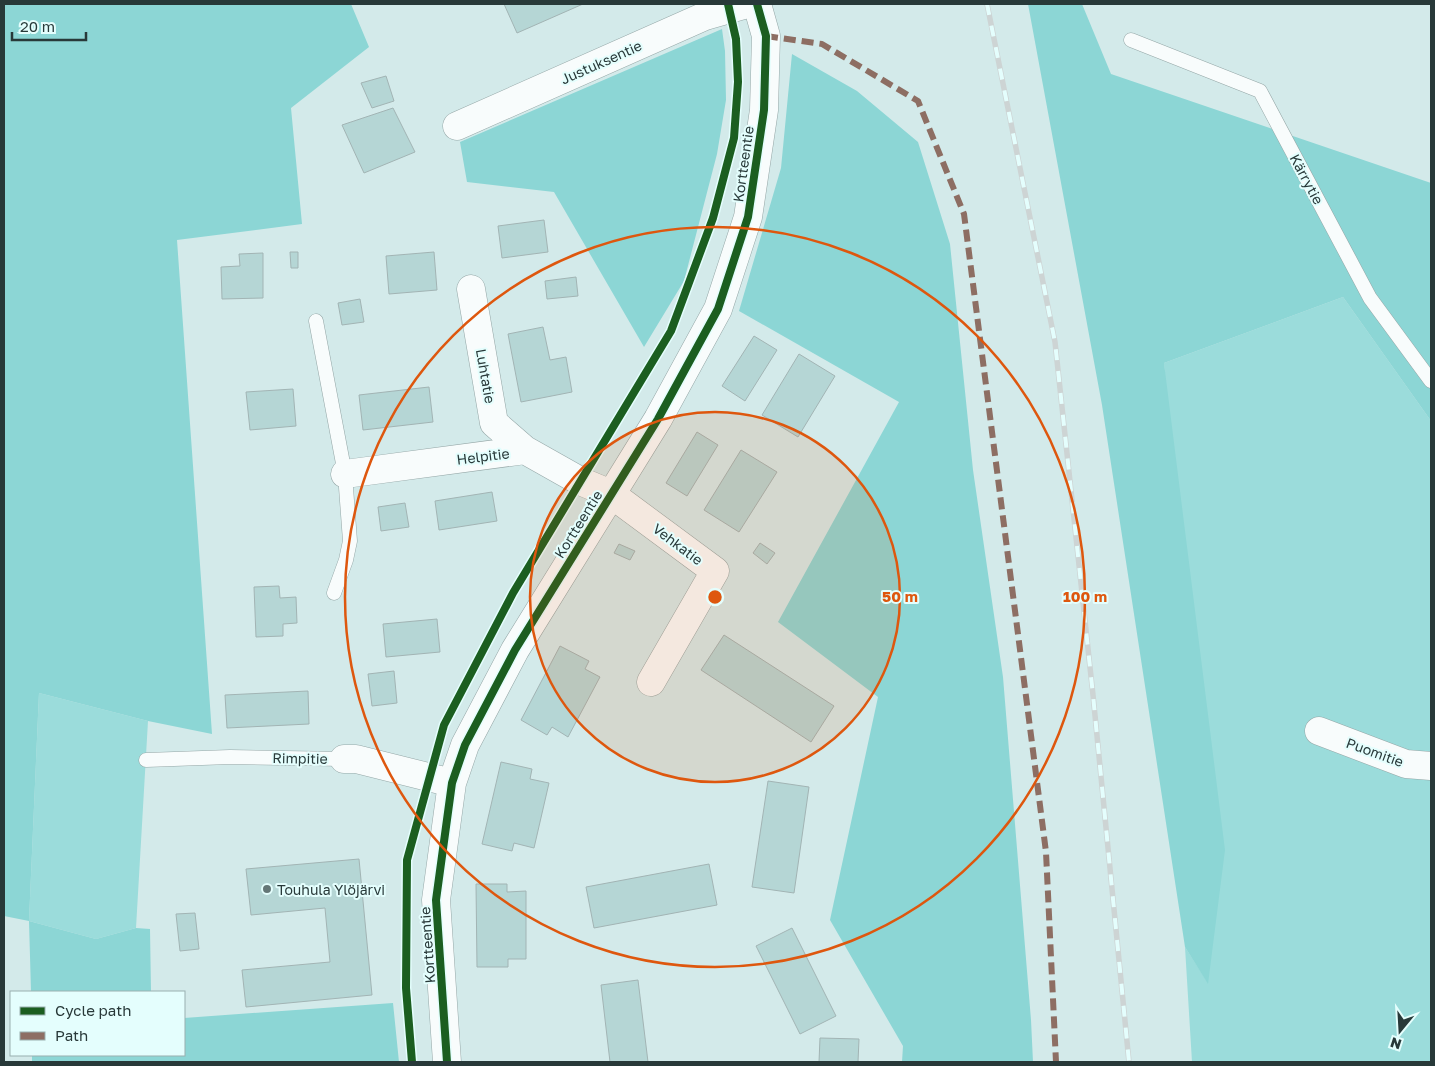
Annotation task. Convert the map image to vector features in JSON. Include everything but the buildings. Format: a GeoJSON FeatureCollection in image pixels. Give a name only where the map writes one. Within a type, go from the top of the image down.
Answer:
{"type":"FeatureCollection","features":[{"type":"Feature","properties":{"kind":"street","name":"Justuksentie"},"geometry":{"type":"LineString","coordinates":[[457,126],[705,16],[747,4]]}},
{"type":"Feature","properties":{"kind":"street","name":"Kortteentie"},"geometry":{"type":"LineString","coordinates":[[447,1062],[436,900],[452,784],[466,745],[515,650],[658,419],[718,309],[748,216],[764,110],[766,36],[757,4]]}},
{"type":"Feature","properties":{"kind":"street","name":"Luhtatie"},"geometry":{"type":"LineString","coordinates":[[471,289],[494,423],[525,450]]}},
{"type":"Feature","properties":{"kind":"street","name":"Helpitie"},"geometry":{"type":"LineString","coordinates":[[345,474],[525,450],[580,481],[612,494]]}},
{"type":"Feature","properties":{"kind":"street","name":"Vehkatie"},"geometry":{"type":"LineString","coordinates":[[612,494],[715,571],[651,682]]}},
{"type":"Feature","properties":{"kind":"street","name":"Puomitie"},"geometry":{"type":"LineString","coordinates":[[1319,731],[1406,764],[1431,766]]}},
{"type":"Feature","properties":{"kind":"street","name":"Rimpitie"},"geometry":{"type":"LineString","coordinates":[[344,759],[356,759],[452,784]]}},
{"type":"Feature","properties":{"kind":"lane","name":"Kärrytie"},"geometry":{"type":"LineString","coordinates":[[1131,40],[1260,91],[1370,298],[1431,381]]}},
{"type":"Feature","properties":{"kind":"lane"},"geometry":{"type":"LineString","coordinates":[[316,321],[345,474],[350,541],[346,560],[334,593]]}},
{"type":"Feature","properties":{"kind":"lane","name":"Rimpitie"},"geometry":{"type":"LineString","coordinates":[[146,760],[230,758],[344,759]]}},
{"type":"Feature","properties":{"kind":"shaded area"},"geometry":{"type":"Polygon","coordinates":[[[4,4],[351,4],[369,47],[291,108],[302,224],[177,240],[212,734],[148,721],[39,693],[29,921],[4,916],[4,4]]]}},
{"type":"Feature","properties":{"kind":"shaded area"},"geometry":{"type":"Polygon","coordinates":[[[1028,4],[1082,4],[1111,74],[1431,183],[1431,421],[1343,297],[1164,363],[1225,850],[1208,984],[1185,947],[1102,405],[1028,4]]]}},
{"type":"Feature","properties":{"kind":"shaded area"},"geometry":{"type":"Polygon","coordinates":[[[722,29],[725,51],[726,100],[717,154],[684,281],[644,347],[554,192],[467,182],[460,142],[722,29]]]}},
{"type":"Feature","properties":{"kind":"shaded area"},"geometry":{"type":"Polygon","coordinates":[[[792,54],[857,91],[918,142],[950,244],[973,470],[1003,677],[1033,1062],[902,1062],[903,1046],[830,920],[878,697],[778,622],[899,402],[739,311],[781,168],[792,54]]]}},
{"type":"Feature","properties":{"kind":"shaded area"},"geometry":{"type":"Polygon","coordinates":[[[1343,297],[1431,421],[1431,1062],[1192,1062],[1185,947],[1208,983],[1164,363],[1343,297]]]}},
{"type":"Feature","properties":{"kind":"shaded area"},"geometry":{"type":"Polygon","coordinates":[[[39,693],[148,721],[136,928],[96,939],[29,921],[39,693]]]}},
{"type":"Feature","properties":{"kind":"shaded area"},"geometry":{"type":"Polygon","coordinates":[[[29,921],[96,939],[136,928],[150,929],[151,991],[31,991],[29,921]]]}},
{"type":"Feature","properties":{"kind":"shaded area"},"geometry":{"type":"Polygon","coordinates":[[[393,1003],[399,1062],[32,1062],[32,1056],[185,1056],[185,1018],[393,1003]]]}},
{"type":"Feature","properties":{"kind":"railway"},"geometry":{"type":"LineString","coordinates":[[987,4],[1055,342],[1093,695],[1129,1062]]}},
{"type":"Feature","properties":{"kind":"marked path"},"geometry":{"type":"LineString","coordinates":[[766,36],[822,44],[918,101],[964,214],[1046,852],[1056,1062]]}},
{"type":"Feature","properties":{"kind":"cycle path"},"geometry":{"type":"LineString","coordinates":[[412,1062],[406,988],[407,860],[444,725],[513,593],[671,331],[713,218],[734,138],[738,82],[736,39],[728,4]]}},
{"type":"Feature","properties":{"kind":"cycle path"},"geometry":{"type":"LineString","coordinates":[[447,1062],[436,900],[452,783],[465,745],[515,650],[658,419],[718,309],[748,217],[764,110],[766,36],[757,4]]}},
{"type":"Feature","properties":{"kind":"place","name":"Touhula Ylöjärvi"},"geometry":{"type":"Point","coordinates":[267,889]}}]}
